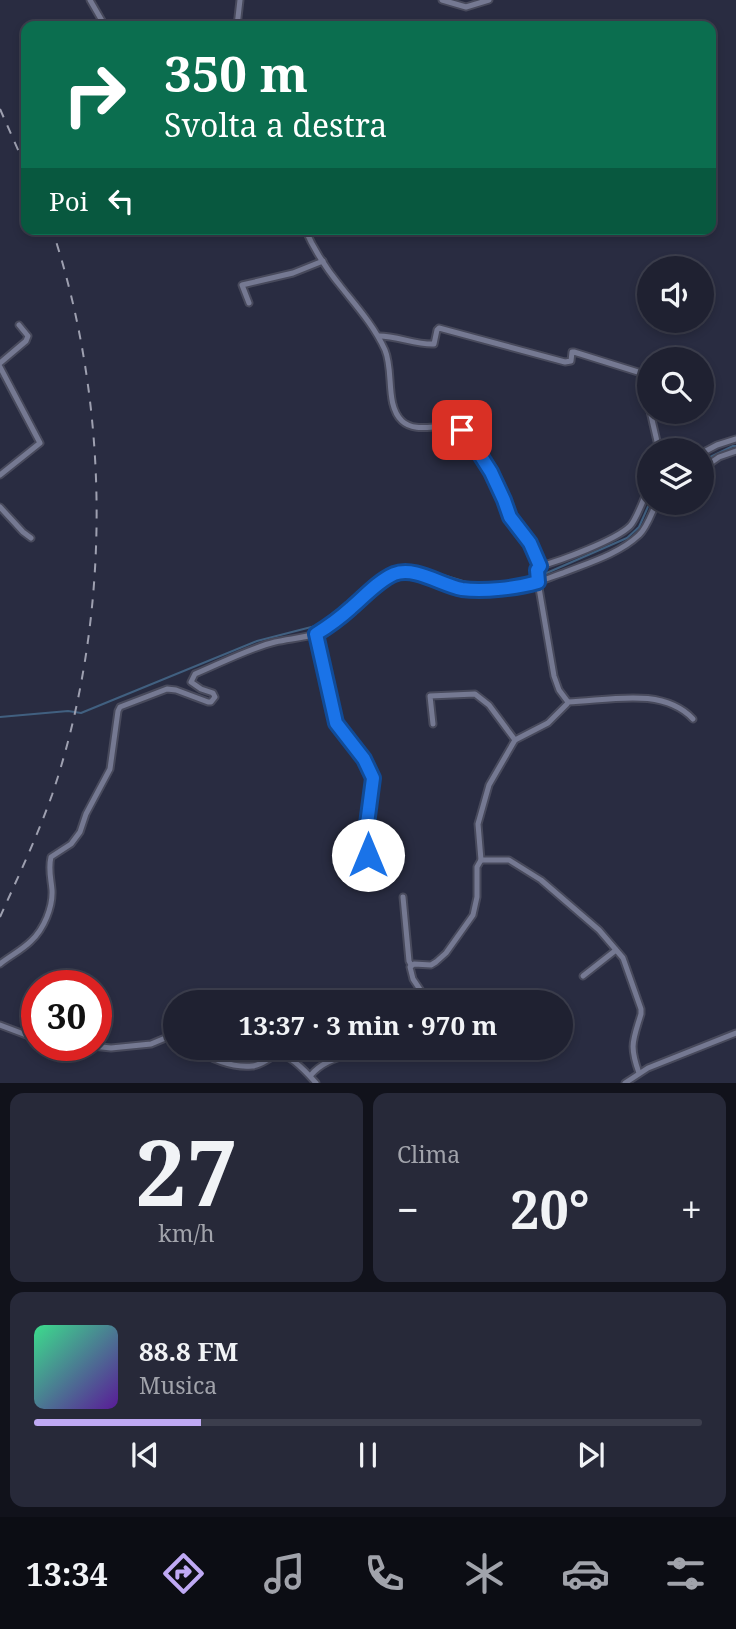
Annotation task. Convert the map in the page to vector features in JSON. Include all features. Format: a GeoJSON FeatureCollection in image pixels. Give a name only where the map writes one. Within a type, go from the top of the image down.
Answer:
{"type":"FeatureCollection","features":[{"type":"Feature","properties":{"kind":"street"},"geometry":{"type":"LineString","coordinates":[[90,0],[102,21]]}},
{"type":"Feature","properties":{"kind":"street"},"geometry":{"type":"LineString","coordinates":[[238,21],[240,0]]}},
{"type":"Feature","properties":{"kind":"street"},"geometry":{"type":"LineString","coordinates":[[442,0],[466,7],[488,0]]}},
{"type":"Feature","properties":{"kind":"street"},"geometry":{"type":"LineString","coordinates":[[308,235],[333,277],[379,336],[390,368],[393,404],[397,415],[407,425],[414,427],[450,426],[464,433],[491,472],[510,517],[530,543],[539,568],[538,581],[554,676],[559,690],[568,702]]}},
{"type":"Feature","properties":{"kind":"street"},"geometry":{"type":"LineString","coordinates":[[249,303],[242,285],[293,273],[323,261]]}},
{"type":"Feature","properties":{"kind":"street"},"geometry":{"type":"LineString","coordinates":[[0,475],[40,443],[0,365],[26,341],[28,336],[19,325]]}},
{"type":"Feature","properties":{"kind":"street"},"geometry":{"type":"LineString","coordinates":[[379,336],[429,345],[436,341],[439,328],[565,362],[570,361],[574,352],[637,373]]}},
{"type":"Feature","properties":{"kind":"street"},"geometry":{"type":"LineString","coordinates":[[714,447],[736,439]]}},
{"type":"Feature","properties":{"kind":"street"},"geometry":{"type":"LineString","coordinates":[[714,461],[736,451]]}},
{"type":"Feature","properties":{"kind":"street"},"geometry":{"type":"LineString","coordinates":[[0,507],[31,538]]}},
{"type":"Feature","properties":{"kind":"street"},"geometry":{"type":"LineString","coordinates":[[539,568],[612,537],[630,526],[637,512]]}},
{"type":"Feature","properties":{"kind":"street"},"geometry":{"type":"LineString","coordinates":[[0,964],[32,941],[50,909],[51,857],[71,844],[80,832],[86,814],[107,776],[112,762],[120,708],[167,689],[211,702],[215,697],[213,693],[191,682],[195,674],[272,643],[316,634],[333,624],[383,580],[398,573],[414,573],[446,585],[471,590],[538,581],[600,558],[621,547],[641,534],[650,515]]}},
{"type":"Feature","properties":{"kind":"street"},"geometry":{"type":"LineString","coordinates":[[316,634],[336,723],[372,773],[367,824],[371,844],[368,859],[378,886]]}},
{"type":"Feature","properties":{"kind":"street"},"geometry":{"type":"LineString","coordinates":[[433,724],[430,696],[475,694],[489,705],[515,740]]}},
{"type":"Feature","properties":{"kind":"street"},"geometry":{"type":"LineString","coordinates":[[411,965],[430,965],[436,962],[446,953],[473,915],[477,897],[477,867],[481,860],[478,824],[489,785],[515,740],[548,723],[568,702],[636,698],[668,704],[684,711],[693,719]]}},
{"type":"Feature","properties":{"kind":"street"},"geometry":{"type":"LineString","coordinates":[[481,860],[509,860],[541,880],[599,930],[623,958],[641,1009],[632,1045],[639,1073]]}},
{"type":"Feature","properties":{"kind":"street"},"geometry":{"type":"LineString","coordinates":[[403,897],[411,965],[409,969],[420,990]]}},
{"type":"Feature","properties":{"kind":"street"},"geometry":{"type":"LineString","coordinates":[[583,976],[616,950]]}},
{"type":"Feature","properties":{"kind":"street"},"geometry":{"type":"LineString","coordinates":[[0,1025],[21,1033]]}},
{"type":"Feature","properties":{"kind":"street"},"geometry":{"type":"LineString","coordinates":[[625,1083],[648,1068],[736,1032]]}},
{"type":"Feature","properties":{"kind":"street"},"geometry":{"type":"LineString","coordinates":[[112,1048],[151,1044],[163,1039]]}},
{"type":"Feature","properties":{"kind":"street"},"geometry":{"type":"LineString","coordinates":[[216,1060],[242,1067],[256,1066],[267,1060]]}},
{"type":"Feature","properties":{"kind":"street"},"geometry":{"type":"LineString","coordinates":[[291,1060],[311,1075],[316,1083]]}},
{"type":"Feature","properties":{"kind":"street"},"geometry":{"type":"LineString","coordinates":[[311,1075],[316,1068],[335,1060]]}},
{"type":"Feature","properties":{"kind":"waterway"},"geometry":{"type":"LineString","coordinates":[[714,455],[736,446]]}},
{"type":"Feature","properties":{"kind":"waterway"},"geometry":{"type":"LineString","coordinates":[[0,717],[68,711],[81,713],[257,641],[323,624],[379,576],[403,565],[473,584],[516,581],[542,575],[627,538],[639,527],[644,515]]}},
{"type":"Feature","properties":{"kind":"railway"},"geometry":{"type":"LineString","coordinates":[[0,109],[21,157]]}},
{"type":"Feature","properties":{"kind":"railway"},"geometry":{"type":"LineString","coordinates":[[0,917],[46,811],[72,727],[86,657],[94,585],[97,512],[94,439],[85,367],[71,297],[54,235]]}},
{"type":"Feature","properties":{"kind":"route"},"geometry":{"type":"LineString","coordinates":[[368,855],[371,844],[367,824],[372,773],[353,744],[338,728],[316,634],[333,624],[383,580],[398,573],[414,573],[446,585],[471,590],[538,582],[537,570],[540,566],[530,543],[510,517],[491,472],[462,430]]}}]}
